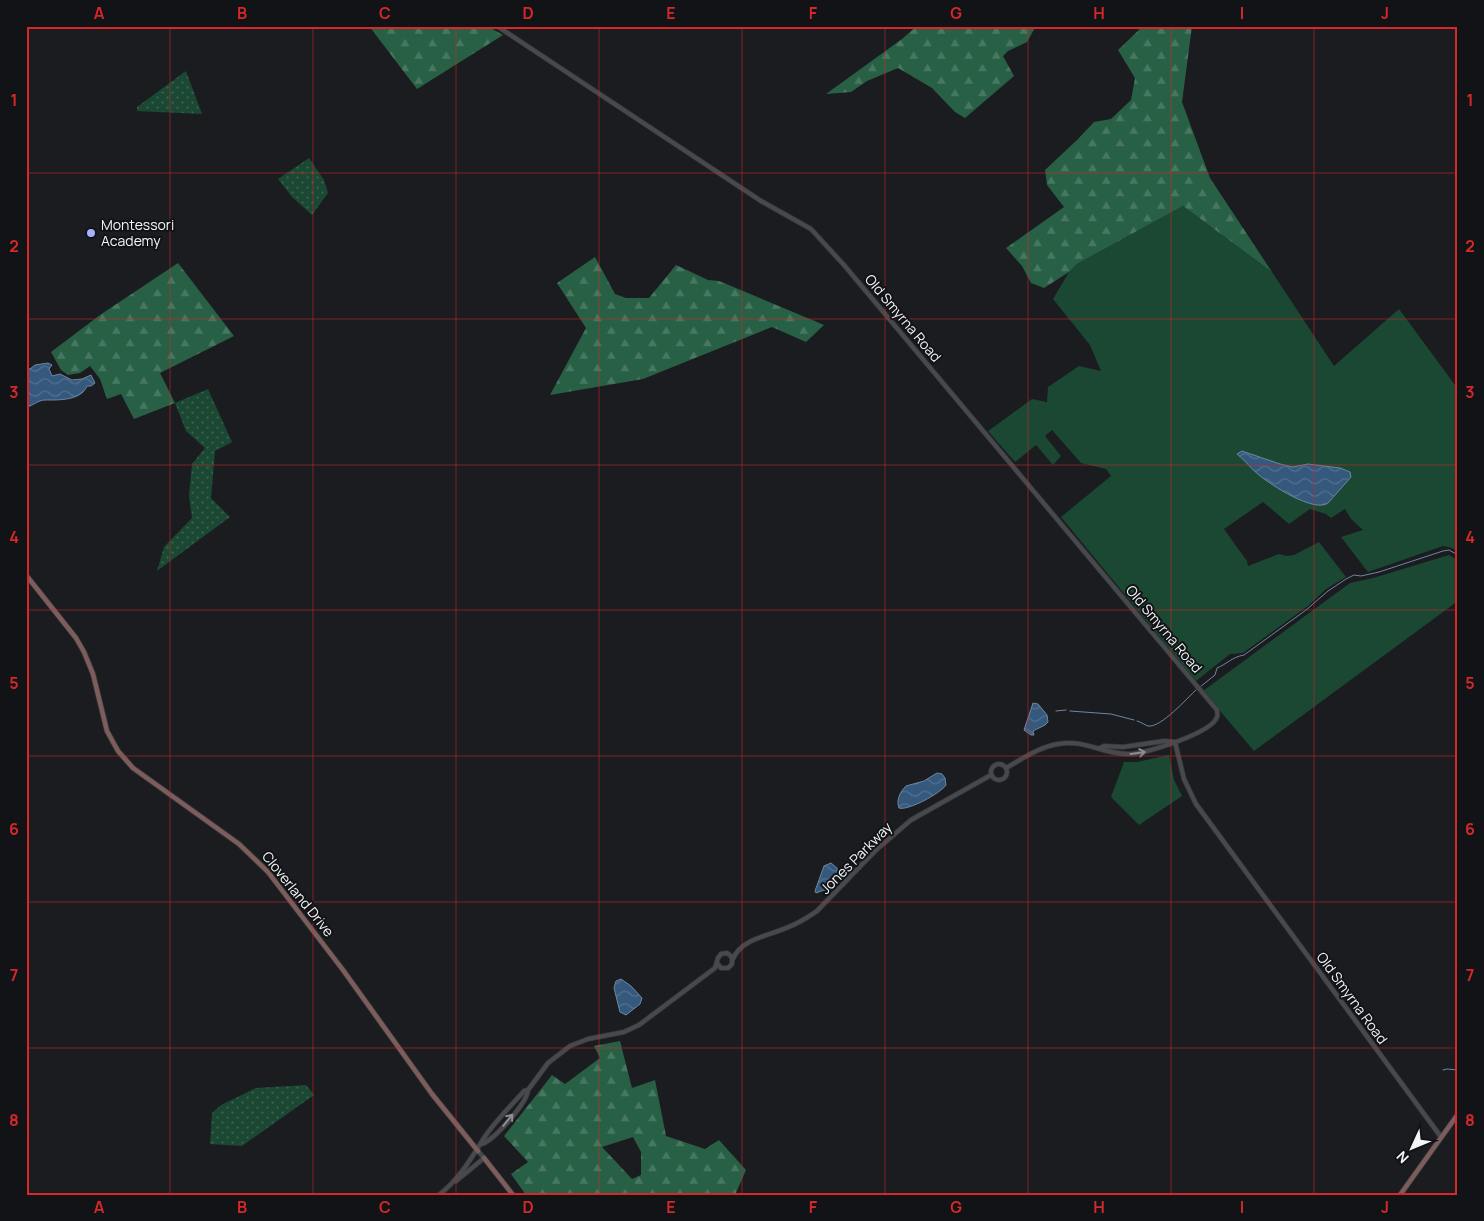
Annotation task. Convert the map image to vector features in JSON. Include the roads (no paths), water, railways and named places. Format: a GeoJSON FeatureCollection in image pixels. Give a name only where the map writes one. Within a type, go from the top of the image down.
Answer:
{"type":"FeatureCollection","features":[{"type":"Feature","properties":{"kind":"main road","name":"Cloverland Drive"},"geometry":{"type":"LineString","coordinates":[[26,575],[84,652],[93,674],[106,728],[118,751],[133,768],[239,844],[268,872],[343,970],[430,1090],[478,1151]]}},
{"type":"Feature","properties":{"kind":"main road"},"geometry":{"type":"LineString","coordinates":[[1400,1195],[1458,1114]]}},
{"type":"Feature","properties":{"kind":"main road"},"geometry":{"type":"LineString","coordinates":[[484,1158],[513,1195]]}},
{"type":"Feature","properties":{"kind":"street","name":"Old Smyrna Road"},"geometry":{"type":"LineString","coordinates":[[497,26],[761,201],[801,222],[818,236],[1216,710],[1218,715],[1215,721],[1196,733],[1175,742],[1184,779],[1196,805],[1441,1137]]}},
{"type":"Feature","properties":{"kind":"street"},"geometry":{"type":"LineString","coordinates":[[1100,748],[1104,746],[1138,746],[1164,741],[1175,742]]}},
{"type":"Feature","properties":{"kind":"street"},"geometry":{"type":"LineString","coordinates":[[1006,768],[1041,749],[1056,744],[1073,743],[1100,748],[1103,751],[1112,753],[1129,755],[1152,751],[1175,742]]}},
{"type":"Feature","properties":{"kind":"street"},"geometry":{"type":"LineString","coordinates":[[996,764],[1001,764],[1006,768],[1006,775],[1002,779],[997,780],[991,775],[991,770],[996,764]]}},
{"type":"Feature","properties":{"kind":"street","name":"Jones Parkway"},"geometry":{"type":"LineString","coordinates":[[730,954],[735,953],[753,940],[807,918],[826,903],[875,851],[912,820],[991,775]]}},
{"type":"Feature","properties":{"kind":"street"},"geometry":{"type":"LineString","coordinates":[[715,968],[726,969],[731,966],[735,953]]}},
{"type":"Feature","properties":{"kind":"street"},"geometry":{"type":"LineString","coordinates":[[482,1144],[487,1142],[503,1126],[548,1063],[570,1046],[588,1038],[629,1030],[640,1025],[715,968],[721,954],[730,954],[733,959]]}},
{"type":"Feature","properties":{"kind":"street"},"geometry":{"type":"LineString","coordinates":[[718,963],[721,968]]}},
{"type":"Feature","properties":{"kind":"street"},"geometry":{"type":"LineString","coordinates":[[450,1186],[478,1151],[483,1140],[502,1116],[524,1091],[528,1090]]}},
{"type":"Feature","properties":{"kind":"street"},"geometry":{"type":"LineString","coordinates":[[439,1195],[484,1158],[478,1151]]}},
{"type":"Feature","properties":{"kind":"water"},"geometry":{"type":"Polygon","coordinates":[[[48,363],[52,365],[49,369],[52,376],[60,374],[72,380],[82,379],[91,375],[95,383],[87,386],[80,395],[75,397],[62,400],[42,400],[26,407],[26,368],[30,369],[35,365],[48,363]]]}},
{"type":"Feature","properties":{"kind":"water"},"geometry":{"type":"Polygon","coordinates":[[[1242,451],[1293,467],[1308,464],[1340,468],[1350,472],[1351,477],[1328,503],[1322,505],[1313,504],[1282,491],[1256,473],[1237,454],[1242,451]]]}},
{"type":"Feature","properties":{"kind":"water"},"geometry":{"type":"Polygon","coordinates":[[[1033,703],[1038,704],[1047,715],[1048,722],[1033,731],[1034,735],[1031,735],[1024,730],[1033,703]]]}},
{"type":"Feature","properties":{"kind":"water"},"geometry":{"type":"Polygon","coordinates":[[[937,773],[942,774],[945,778],[946,785],[943,788],[917,804],[899,808],[899,796],[906,786],[924,781],[937,773]]]}},
{"type":"Feature","properties":{"kind":"water"},"geometry":{"type":"Polygon","coordinates":[[[831,863],[837,868],[838,878],[830,884],[827,891],[824,890],[816,893],[815,891],[824,866],[831,863]]]}},
{"type":"Feature","properties":{"kind":"water"},"geometry":{"type":"Polygon","coordinates":[[[621,979],[631,986],[642,998],[640,1004],[626,1015],[620,1012],[614,988],[616,981],[621,979]]]}},
{"type":"Feature","properties":{"kind":"waterway"},"geometry":{"type":"LineString","coordinates":[[1200,687],[1215,675],[1217,668],[1236,657],[1244,655],[1346,579],[1354,575],[1361,576],[1379,572],[1443,551],[1449,550],[1458,555]]}},
{"type":"Feature","properties":{"kind":"waterway"},"geometry":{"type":"LineString","coordinates":[[1137,721],[1148,726],[1160,722],[1174,712],[1197,689]]}},
{"type":"Feature","properties":{"kind":"waterway"},"geometry":{"type":"LineString","coordinates":[[1056,711],[1066,710]]}},
{"type":"Feature","properties":{"kind":"waterway"},"geometry":{"type":"LineString","coordinates":[[1070,711],[1111,714],[1134,720]]}},
{"type":"Feature","properties":{"kind":"waterway"},"geometry":{"type":"LineString","coordinates":[[1443,1070],[1458,1070]]}},
{"type":"Feature","properties":{"kind":"place","name":"Montessori Academy"},"geometry":{"type":"Point","coordinates":[91,233]}}]}
